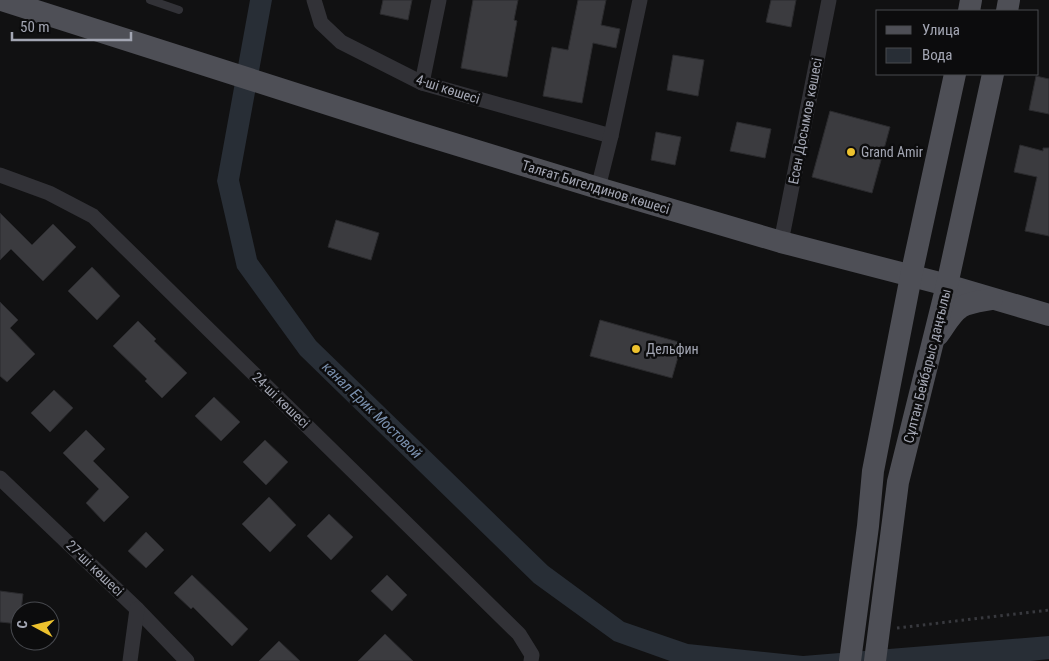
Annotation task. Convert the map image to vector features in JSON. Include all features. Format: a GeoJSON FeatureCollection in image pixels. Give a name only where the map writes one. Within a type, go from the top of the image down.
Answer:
{"type":"FeatureCollection","features":[{"type":"Feature","properties":{"kind":"main road","name":"Талғат Бигелдинов көшесі"},"geometry":{"type":"LineString","coordinates":[[2,0],[412,131],[598,188],[781,242],[1049,315]]}},
{"type":"Feature","properties":{"kind":"main road","name":"Сұлтан Бейбарыс даңғылы"},"geometry":{"type":"LineString","coordinates":[[850,661],[868,526],[873,471],[911,276],[955,75]]}},
{"type":"Feature","properties":{"kind":"main road","name":"Сұлтан Бейбарыс даңғылы"},"geometry":{"type":"LineString","coordinates":[[875,661],[898,482],[948,286],[993,75]]}},
{"type":"Feature","properties":{"kind":"main road"},"geometry":{"type":"LineString","coordinates":[[957,243],[959,266],[965,279],[993,299]]}},
{"type":"Feature","properties":{"kind":"main road"},"geometry":{"type":"LineString","coordinates":[[870,266],[888,265],[899,261],[918,244]]}},
{"type":"Feature","properties":{"kind":"main road"},"geometry":{"type":"LineString","coordinates":[[870,266],[888,279],[895,291],[902,325]]}},
{"type":"Feature","properties":{"kind":"main road"},"geometry":{"type":"LineString","coordinates":[[934,340],[960,308],[976,302],[993,299]]}},
{"type":"Feature","properties":{"kind":"street","name":"4-ші көшесі"},"geometry":{"type":"LineString","coordinates":[[314,0],[321,23],[341,42],[422,83],[611,136]]}},
{"type":"Feature","properties":{"kind":"street"},"geometry":{"type":"LineString","coordinates":[[422,83],[439,0]]}},
{"type":"Feature","properties":{"kind":"street"},"geometry":{"type":"LineString","coordinates":[[598,188],[640,0]]}},
{"type":"Feature","properties":{"kind":"street","name":"Есен Досымов көшесі"},"geometry":{"type":"LineString","coordinates":[[781,242],[829,0]]}},
{"type":"Feature","properties":{"kind":"street","name":"24-ші көшесі"},"geometry":{"type":"LineString","coordinates":[[0,175],[49,193],[93,216],[519,634],[532,655],[532,661]]}},
{"type":"Feature","properties":{"kind":"street","name":"27-ші көшесі"},"geometry":{"type":"LineString","coordinates":[[0,478],[137,609],[187,661]]}},
{"type":"Feature","properties":{"kind":"street"},"geometry":{"type":"LineString","coordinates":[[130,661],[137,609]]}},
{"type":"Feature","properties":{"kind":"lane"},"geometry":{"type":"LineString","coordinates":[[150,0],[179,10]]}},
{"type":"Feature","properties":{"kind":"path"},"geometry":{"type":"LineString","coordinates":[[879,630],[1049,610]]}},
{"type":"Feature","properties":{"kind":"water","name":"канал Ерик Мостовой"},"geometry":{"type":"Polygon","coordinates":[[[250,0],[272,0],[239,180],[257,259],[316,341],[548,566],[624,622],[688,644],[803,656],[1049,636],[1049,659],[1031,661],[670,661],[614,641],[534,583],[300,355],[237,268],[217,181],[250,0]]]}},
{"type":"Feature","properties":{"kind":"building"},"geometry":{"type":"Polygon","coordinates":[[[383,0],[412,0],[408,20],[380,14],[383,0]]]}},
{"type":"Feature","properties":{"kind":"building"},"geometry":{"type":"Polygon","coordinates":[[[473,0],[518,0],[514,20],[517,21],[507,77],[461,68],[473,0]]]}},
{"type":"Feature","properties":{"kind":"building"},"geometry":{"type":"Polygon","coordinates":[[[578,0],[606,0],[601,25],[620,29],[616,48],[593,43],[582,103],[543,96],[552,47],[568,50],[578,0]]]}},
{"type":"Feature","properties":{"kind":"building"},"geometry":{"type":"Polygon","coordinates":[[[771,0],[796,0],[791,27],[766,22],[771,0]]]}},
{"type":"Feature","properties":{"kind":"building"},"geometry":{"type":"Polygon","coordinates":[[[673,55],[704,60],[698,96],[667,90],[673,55]]]}},
{"type":"Feature","properties":{"kind":"building"},"geometry":{"type":"Polygon","coordinates":[[[1036,76],[1049,79],[1049,114],[1029,110],[1036,76]]]}},
{"type":"Feature","properties":{"kind":"building","name":"Grand Amir"},"geometry":{"type":"Polygon","coordinates":[[[830,111],[890,127],[872,193],[812,177],[830,111]]]}},
{"type":"Feature","properties":{"kind":"building"},"geometry":{"type":"Polygon","coordinates":[[[737,122],[771,129],[765,158],[730,151],[737,122]]]}},
{"type":"Feature","properties":{"kind":"building"},"geometry":{"type":"Polygon","coordinates":[[[656,132],[681,137],[675,165],[651,160],[656,132]]]}},
{"type":"Feature","properties":{"kind":"building"},"geometry":{"type":"Polygon","coordinates":[[[1020,145],[1043,151],[1043,148],[1049,148],[1049,236],[1025,231],[1037,177],[1014,172],[1020,145]]]}},
{"type":"Feature","properties":{"kind":"building"},"geometry":{"type":"Polygon","coordinates":[[[0,213],[32,245],[53,224],[76,247],[43,281],[11,249],[0,260],[0,213]]]}},
{"type":"Feature","properties":{"kind":"building"},"geometry":{"type":"Polygon","coordinates":[[[336,220],[379,233],[371,260],[328,247],[336,220]]]}},
{"type":"Feature","properties":{"kind":"building"},"geometry":{"type":"Polygon","coordinates":[[[92,267],[120,296],[97,320],[68,291],[92,267]]]}},
{"type":"Feature","properties":{"kind":"building"},"geometry":{"type":"Polygon","coordinates":[[[0,302],[18,320],[10,328],[35,354],[7,382],[0,376],[0,302]]]}},
{"type":"Feature","properties":{"kind":"building","name":"Дельфин"},"geometry":{"type":"Polygon","coordinates":[[[600,320],[682,343],[672,378],[590,356],[600,320]]]}},
{"type":"Feature","properties":{"kind":"building"},"geometry":{"type":"Polygon","coordinates":[[[138,321],[156,339],[154,341],[187,373],[162,398],[145,381],[147,379],[113,346],[138,321]]]}},
{"type":"Feature","properties":{"kind":"building"},"geometry":{"type":"Polygon","coordinates":[[[54,390],[73,408],[50,432],[31,413],[54,390]]]}},
{"type":"Feature","properties":{"kind":"building"},"geometry":{"type":"Polygon","coordinates":[[[214,397],[240,422],[221,441],[195,416],[214,397]]]}},
{"type":"Feature","properties":{"kind":"building"},"geometry":{"type":"Polygon","coordinates":[[[86,430],[105,449],[93,461],[129,497],[104,522],[86,503],[99,489],[63,453],[86,430]]]}},
{"type":"Feature","properties":{"kind":"building"},"geometry":{"type":"Polygon","coordinates":[[[265,440],[288,462],[266,485],[243,462],[265,440]]]}},
{"type":"Feature","properties":{"kind":"building"},"geometry":{"type":"Polygon","coordinates":[[[269,497],[296,525],[270,552],[242,524],[269,497]]]}},
{"type":"Feature","properties":{"kind":"building"},"geometry":{"type":"Polygon","coordinates":[[[329,514],[353,537],[331,560],[307,536],[329,514]]]}},
{"type":"Feature","properties":{"kind":"building"},"geometry":{"type":"Polygon","coordinates":[[[146,532],[164,550],[146,568],[128,551],[146,532]]]}},
{"type":"Feature","properties":{"kind":"building"},"geometry":{"type":"Polygon","coordinates":[[[192,575],[248,629],[232,646],[193,607],[191,609],[174,593],[192,575]]]}},
{"type":"Feature","properties":{"kind":"building"},"geometry":{"type":"Polygon","coordinates":[[[387,575],[407,595],[392,611],[371,591],[387,575]]]}},
{"type":"Feature","properties":{"kind":"building"},"geometry":{"type":"Polygon","coordinates":[[[0,591],[23,594],[22,601],[10,601],[10,623],[0,622],[0,591]]]}},
{"type":"Feature","properties":{"kind":"building"},"geometry":{"type":"Polygon","coordinates":[[[385,634],[413,661],[358,661],[385,634]]]}},
{"type":"Feature","properties":{"kind":"building"},"geometry":{"type":"Polygon","coordinates":[[[279,641],[300,661],[259,661],[279,641]]]}},
{"type":"Feature","properties":{"kind":"place","name":"Grand Amir"},"geometry":{"type":"Point","coordinates":[851,152]}},
{"type":"Feature","properties":{"kind":"place","name":"Дельфин"},"geometry":{"type":"Point","coordinates":[636,349]}}]}
